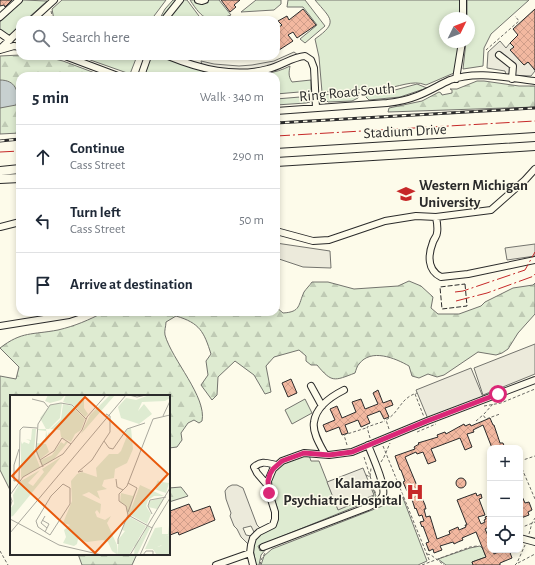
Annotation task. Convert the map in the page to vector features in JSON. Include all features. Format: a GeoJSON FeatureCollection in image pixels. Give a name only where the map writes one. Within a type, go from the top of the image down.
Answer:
{"type":"FeatureCollection","features":[{"type":"Feature","properties":{"kind":"main road","name":"Stadium Drive"},"geometry":{"type":"LineString","coordinates":[[280,153],[535,137]]}},
{"type":"Feature","properties":{"kind":"main road","name":"Stadium Drive"},"geometry":{"type":"LineString","coordinates":[[280,162],[535,146]]}},
{"type":"Feature","properties":{"kind":"main road"},"geometry":{"type":"LineString","coordinates":[[0,171],[16,169]]}},
{"type":"Feature","properties":{"kind":"main road"},"geometry":{"type":"LineString","coordinates":[[0,179],[16,178]]}},
{"type":"Feature","properties":{"kind":"street"},"geometry":{"type":"LineString","coordinates":[[0,17],[19,0]]}},
{"type":"Feature","properties":{"kind":"street"},"geometry":{"type":"LineString","coordinates":[[36,16],[54,0]]}},
{"type":"Feature","properties":{"kind":"street"},"geometry":{"type":"LineString","coordinates":[[167,16],[180,0]]}},
{"type":"Feature","properties":{"kind":"street"},"geometry":{"type":"LineString","coordinates":[[198,0],[202,2],[205,0]]}},
{"type":"Feature","properties":{"kind":"street"},"geometry":{"type":"LineString","coordinates":[[463,0],[463,12]]}},
{"type":"Feature","properties":{"kind":"street"},"geometry":{"type":"LineString","coordinates":[[0,33],[10,40]]}},
{"type":"Feature","properties":{"kind":"street"},"geometry":{"type":"LineString","coordinates":[[0,49],[16,34]]}},
{"type":"Feature","properties":{"kind":"street"},"geometry":{"type":"LineString","coordinates":[[0,49],[16,46]]}},
{"type":"Feature","properties":{"kind":"street"},"geometry":{"type":"LineString","coordinates":[[456,79],[461,48]]}},
{"type":"Feature","properties":{"kind":"street"},"geometry":{"type":"LineString","coordinates":[[499,55],[513,66],[512,78]]}},
{"type":"Feature","properties":{"kind":"street"},"geometry":{"type":"LineString","coordinates":[[244,72],[267,70],[305,56],[311,60],[314,68],[316,108]]}},
{"type":"Feature","properties":{"kind":"street"},"geometry":{"type":"LineString","coordinates":[[75,60],[107,72]]}},
{"type":"Feature","properties":{"kind":"street"},"geometry":{"type":"LineString","coordinates":[[142,72],[147,60]]}},
{"type":"Feature","properties":{"kind":"street"},"geometry":{"type":"LineString","coordinates":[[179,60],[195,66],[227,72]]}},
{"type":"Feature","properties":{"kind":"street","name":"Ring Road South"},"geometry":{"type":"LineString","coordinates":[[280,111],[402,101],[467,76],[484,75],[535,81]]}},
{"type":"Feature","properties":{"kind":"street"},"geometry":{"type":"LineString","coordinates":[[280,232],[313,241],[329,240],[385,221],[416,216],[436,217],[491,210],[525,180],[535,169]]}},
{"type":"Feature","properties":{"kind":"street"},"geometry":{"type":"LineString","coordinates":[[436,217],[437,233],[431,248],[429,259],[433,272],[441,277],[468,274],[535,260]]}},
{"type":"Feature","properties":{"kind":"street"},"geometry":{"type":"LineString","coordinates":[[0,227],[16,223]]}},
{"type":"Feature","properties":{"kind":"street"},"geometry":{"type":"LineString","coordinates":[[0,326],[63,316]]}},
{"type":"Feature","properties":{"kind":"street"},"geometry":{"type":"LineString","coordinates":[[253,565],[250,553],[251,545],[256,534],[273,525],[275,519],[275,512],[268,481],[270,474],[282,461],[304,453],[337,455],[352,452],[535,380]]}},
{"type":"Feature","properties":{"kind":"street"},"geometry":{"type":"LineString","coordinates":[[311,386],[322,406]]}},
{"type":"Feature","properties":{"kind":"street"},"geometry":{"type":"LineString","coordinates":[[325,454],[316,435],[313,422],[322,406],[344,390]]}},
{"type":"Feature","properties":{"kind":"street"},"geometry":{"type":"LineString","coordinates":[[263,547],[368,507],[378,501],[383,496],[384,492],[370,444]]}},
{"type":"Feature","properties":{"kind":"street"},"geometry":{"type":"LineString","coordinates":[[269,487],[254,467],[259,463],[266,463],[276,466]]}},
{"type":"Feature","properties":{"kind":"street"},"geometry":{"type":"LineString","coordinates":[[523,539],[535,542]]}},
{"type":"Feature","properties":{"kind":"street"},"geometry":{"type":"LineString","coordinates":[[216,565],[250,553]]}},
{"type":"Feature","properties":{"kind":"path"},"geometry":{"type":"LineString","coordinates":[[51,9],[52,16]]}},
{"type":"Feature","properties":{"kind":"path"},"geometry":{"type":"LineString","coordinates":[[486,50],[519,21],[515,16]]}},
{"type":"Feature","properties":{"kind":"path"},"geometry":{"type":"LineString","coordinates":[[482,406],[501,403],[535,389]]}},
{"type":"Feature","properties":{"kind":"path"},"geometry":{"type":"LineString","coordinates":[[347,445],[344,435],[386,420],[407,396],[416,393],[424,418]]}},
{"type":"Feature","properties":{"kind":"path"},"geometry":{"type":"LineString","coordinates":[[476,421],[493,404]]}},
{"type":"Feature","properties":{"kind":"path"},"geometry":{"type":"LineString","coordinates":[[483,415],[486,419],[500,414]]}},
{"type":"Feature","properties":{"kind":"path"},"geometry":{"type":"LineString","coordinates":[[386,420],[391,436]]}},
{"type":"Feature","properties":{"kind":"path"},"geometry":{"type":"LineString","coordinates":[[412,434],[439,423]]}},
{"type":"Feature","properties":{"kind":"path"},"geometry":{"type":"LineString","coordinates":[[367,428],[370,444]]}},
{"type":"Feature","properties":{"kind":"path"},"geometry":{"type":"LineString","coordinates":[[381,440],[430,562]]}},
{"type":"Feature","properties":{"kind":"path"},"geometry":{"type":"LineString","coordinates":[[370,477],[370,470],[375,464],[383,459],[390,443]]}},
{"type":"Feature","properties":{"kind":"path"},"geometry":{"type":"LineString","coordinates":[[523,461],[535,456]]}},
{"type":"Feature","properties":{"kind":"path"},"geometry":{"type":"LineString","coordinates":[[364,458],[378,501]]}},
{"type":"Feature","properties":{"kind":"path"},"geometry":{"type":"LineString","coordinates":[[523,469],[535,499]]}},
{"type":"Feature","properties":{"kind":"path"},"geometry":{"type":"LineString","coordinates":[[366,475],[370,477]]}},
{"type":"Feature","properties":{"kind":"path"},"geometry":{"type":"LineString","coordinates":[[523,527],[535,522]]}},
{"type":"Feature","properties":{"kind":"path"},"geometry":{"type":"LineString","coordinates":[[422,565],[470,547],[477,546]]}},
{"type":"Feature","properties":{"kind":"path"},"geometry":{"type":"LineString","coordinates":[[0,551],[8,565]]}},
{"type":"Feature","properties":{"kind":"path"},"geometry":{"type":"LineString","coordinates":[[427,554],[431,555],[444,565]]}},
{"type":"Feature","properties":{"kind":"path"},"geometry":{"type":"LineString","coordinates":[[517,563],[535,554]]}},
{"type":"Feature","properties":{"kind":"green space"},"geometry":{"type":"Polygon","coordinates":[[[23,0],[47,1],[30,16],[16,16],[16,29],[8,36],[0,31],[0,22],[23,0]]]}},
{"type":"Feature","properties":{"kind":"green space"},"geometry":{"type":"Polygon","coordinates":[[[62,0],[166,0],[154,16],[53,16],[52,9],[62,0]]]}},
{"type":"Feature","properties":{"kind":"green space"},"geometry":{"type":"Polygon","coordinates":[[[173,0],[187,0],[199,16],[161,16],[173,0]]]}},
{"type":"Feature","properties":{"kind":"green space"},"geometry":{"type":"Polygon","coordinates":[[[190,0],[219,0],[231,15],[203,16],[190,0]]]}},
{"type":"Feature","properties":{"kind":"green space"},"geometry":{"type":"Polygon","coordinates":[[[256,0],[281,0],[281,4],[274,10],[241,12],[256,0]]]}},
{"type":"Feature","properties":{"kind":"green space"},"geometry":{"type":"Polygon","coordinates":[[[288,0],[305,0],[325,26],[305,43],[300,39],[317,25],[303,7],[287,7],[288,0]]]}},
{"type":"Feature","properties":{"kind":"green space"},"geometry":{"type":"Polygon","coordinates":[[[315,0],[461,0],[461,12],[439,12],[439,48],[459,48],[454,73],[426,85],[416,83],[389,88],[322,92],[319,57],[315,39],[323,33],[330,24],[330,20],[315,0]]]}},
{"type":"Feature","properties":{"kind":"green space"},"geometry":{"type":"Polygon","coordinates":[[[467,0],[529,0],[491,34],[484,48],[483,66],[463,69],[465,48],[475,48],[475,12],[467,12],[467,0]]]}},
{"type":"Feature","properties":{"kind":"green space"},"geometry":{"type":"Polygon","coordinates":[[[16,55],[16,60],[59,60],[92,72],[16,72],[16,133],[0,134],[0,56],[16,55]]]}},
{"type":"Feature","properties":{"kind":"green space"},"geometry":{"type":"Polygon","coordinates":[[[90,60],[135,60],[131,72],[124,72],[90,60]]]}},
{"type":"Feature","properties":{"kind":"green space"},"geometry":{"type":"Polygon","coordinates":[[[144,60],[173,60],[206,72],[139,72],[144,60]]]}},
{"type":"Feature","properties":{"kind":"green space"},"geometry":{"type":"Polygon","coordinates":[[[290,66],[289,76],[292,82],[311,80],[311,91],[280,94],[280,72],[272,72],[290,66]]]}},
{"type":"Feature","properties":{"kind":"green space"},"geometry":{"type":"Polygon","coordinates":[[[477,81],[519,86],[535,86],[535,107],[388,112],[389,108],[422,101],[439,92],[442,95],[452,93],[452,90],[450,89],[457,89],[477,81]]]}},
{"type":"Feature","properties":{"kind":"green space"},"geometry":{"type":"Polygon","coordinates":[[[417,84],[427,88],[400,97],[369,100],[366,97],[365,92],[395,90],[417,84]]]}},
{"type":"Feature","properties":{"kind":"green space"},"geometry":{"type":"Polygon","coordinates":[[[359,92],[358,98],[352,101],[328,102],[323,97],[323,95],[359,92]]]}},
{"type":"Feature","properties":{"kind":"green space"},"geometry":{"type":"Polygon","coordinates":[[[312,96],[310,102],[306,103],[280,105],[280,99],[312,96]]]}},
{"type":"Feature","properties":{"kind":"green space"},"geometry":{"type":"Polygon","coordinates":[[[409,281],[421,286],[433,297],[431,308],[438,314],[459,314],[481,306],[485,302],[513,288],[533,285],[535,283],[535,314],[518,333],[508,349],[502,353],[496,355],[478,352],[444,375],[437,377],[428,374],[419,378],[412,376],[409,366],[397,360],[376,355],[364,359],[358,365],[355,373],[342,378],[334,379],[326,375],[317,365],[311,365],[306,361],[306,356],[299,350],[274,357],[266,366],[271,392],[265,394],[254,375],[235,361],[218,377],[217,395],[212,400],[201,385],[208,375],[206,361],[211,354],[206,340],[196,325],[176,316],[280,316],[280,310],[283,313],[289,312],[298,307],[304,292],[312,282],[328,282],[354,289],[398,286],[409,281]]]}},
{"type":"Feature","properties":{"kind":"green space"},"geometry":{"type":"Polygon","coordinates":[[[96,316],[176,316],[166,322],[165,335],[174,356],[199,401],[202,411],[202,421],[199,423],[194,420],[188,423],[181,433],[182,440],[177,447],[170,448],[170,395],[10,395],[10,490],[0,470],[0,376],[16,379],[19,367],[0,348],[21,336],[58,330],[96,316]]]}},
{"type":"Feature","properties":{"kind":"green space"},"geometry":{"type":"Polygon","coordinates":[[[305,399],[312,413],[292,424],[285,410],[305,399]]]}},
{"type":"Feature","properties":{"kind":"green space"},"geometry":{"type":"Polygon","coordinates":[[[309,455],[311,461],[319,461],[338,509],[374,496],[371,488],[376,496],[372,500],[258,546],[260,551],[266,547],[266,549],[261,555],[259,565],[256,565],[253,548],[254,542],[263,531],[278,520],[278,511],[271,486],[271,478],[278,468],[290,460],[309,455]]]}},
{"type":"Feature","properties":{"kind":"green space"},"geometry":{"type":"Polygon","coordinates":[[[181,487],[188,496],[170,502],[170,488],[181,487]]]}},
{"type":"Feature","properties":{"kind":"green space"},"geometry":{"type":"Polygon","coordinates":[[[403,498],[427,561],[418,565],[261,565],[264,556],[272,549],[403,498]]]}},
{"type":"Feature","properties":{"kind":"green space"},"geometry":{"type":"Polygon","coordinates":[[[480,546],[486,557],[472,562],[473,565],[446,565],[438,559],[470,548],[480,546]]]}},
{"type":"Feature","properties":{"kind":"green space"},"geometry":{"type":"Polygon","coordinates":[[[78,555],[137,555],[132,565],[82,565],[78,555]]]}},
{"type":"Feature","properties":{"kind":"shaded area"},"geometry":{"type":"Polygon","coordinates":[[[500,41],[506,48],[510,43],[514,47],[511,50],[524,65],[528,62],[532,66],[535,71],[531,76],[506,75],[505,71],[487,68],[488,52],[500,41]]]}},
{"type":"Feature","properties":{"kind":"shaded area"},"geometry":{"type":"Polygon","coordinates":[[[294,52],[298,55],[267,67],[247,70],[220,69],[202,65],[201,61],[214,64],[239,66],[280,60],[280,58],[294,52]]]}},
{"type":"Feature","properties":{"kind":"shaded area"},"geometry":{"type":"Polygon","coordinates":[[[0,80],[5,80],[13,84],[16,89],[16,105],[0,108],[0,80]]]}},
{"type":"Feature","properties":{"kind":"shaded area"},"geometry":{"type":"Polygon","coordinates":[[[280,244],[330,251],[331,268],[303,267],[280,259],[280,244]]]}},
{"type":"Feature","properties":{"kind":"shaded area"},"geometry":{"type":"Polygon","coordinates":[[[535,244],[535,256],[507,260],[505,248],[535,244]]]}},
{"type":"Feature","properties":{"kind":"shaded area"},"geometry":{"type":"Polygon","coordinates":[[[535,344],[535,374],[483,395],[474,368],[535,344]]]}},
{"type":"Feature","properties":{"kind":"shaded area"},"geometry":{"type":"Polygon","coordinates":[[[471,368],[483,397],[428,419],[416,390],[471,368]]]}},
{"type":"Feature","properties":{"kind":"shaded area"},"geometry":{"type":"Polygon","coordinates":[[[363,468],[374,495],[338,510],[327,482],[363,468]]]}},
{"type":"Feature","properties":{"kind":"shaded area"},"geometry":{"type":"Polygon","coordinates":[[[232,485],[237,485],[243,488],[257,525],[260,528],[254,532],[251,526],[243,528],[246,535],[251,536],[248,544],[241,537],[230,516],[231,513],[225,491],[232,485]]]}},
{"type":"Feature","properties":{"kind":"building"},"geometry":{"type":"Polygon","coordinates":[[[0,0],[12,0],[5,7],[4,5],[0,6],[0,0]]]}},
{"type":"Feature","properties":{"kind":"building"},"geometry":{"type":"Polygon","coordinates":[[[221,0],[240,0],[234,5],[236,7],[230,12],[221,0]]]}},
{"type":"Feature","properties":{"kind":"building"},"geometry":{"type":"Polygon","coordinates":[[[303,9],[316,25],[297,38],[293,32],[288,35],[293,41],[280,49],[280,26],[282,25],[280,20],[287,16],[289,20],[303,9]]]}},
{"type":"Feature","properties":{"kind":"building"},"geometry":{"type":"Polygon","coordinates":[[[535,9],[535,70],[528,62],[524,65],[510,50],[514,47],[510,43],[518,35],[513,29],[535,9]]]}},
{"type":"Feature","properties":{"kind":"building"},"geometry":{"type":"Polygon","coordinates":[[[291,379],[297,393],[288,397],[282,383],[291,379]]]}},
{"type":"Feature","properties":{"kind":"building"},"geometry":{"type":"Polygon","coordinates":[[[378,390],[383,403],[391,400],[393,405],[385,408],[389,417],[384,419],[380,411],[367,416],[370,423],[361,427],[358,420],[345,425],[348,433],[342,435],[339,427],[326,432],[323,425],[335,420],[330,409],[337,406],[342,418],[356,412],[352,402],[361,399],[365,409],[378,404],[373,393],[378,390]]]}},
{"type":"Feature","properties":{"kind":"building","name":"Kalamazoo Psychiatric Hospital"},"geometry":{"type":"Polygon","coordinates":[[[490,418],[500,443],[503,443],[504,445],[491,445],[483,425],[473,430],[474,432],[467,434],[472,447],[465,450],[460,438],[431,449],[436,461],[428,464],[423,452],[417,454],[416,452],[405,457],[425,505],[426,509],[424,509],[426,517],[430,516],[437,539],[450,534],[449,531],[458,527],[459,530],[466,527],[465,525],[467,525],[457,500],[476,493],[477,496],[481,494],[482,498],[479,499],[485,515],[478,517],[481,524],[485,522],[485,517],[487,516],[487,528],[485,529],[487,533],[487,553],[510,553],[512,558],[500,563],[500,565],[473,565],[472,562],[486,557],[476,532],[462,538],[463,540],[454,544],[453,542],[440,546],[442,550],[434,553],[433,549],[429,551],[426,543],[429,542],[420,522],[424,521],[422,515],[419,516],[416,508],[415,509],[409,490],[407,491],[403,482],[405,481],[395,456],[415,449],[414,447],[419,444],[418,443],[438,437],[437,435],[445,432],[446,434],[464,424],[465,426],[470,424],[471,426],[490,418]]]}},
{"type":"Feature","properties":{"kind":"building"},"geometry":{"type":"Polygon","coordinates":[[[459,478],[463,478],[465,479],[465,487],[459,488],[456,485],[456,481],[459,478]]]}},
{"type":"Feature","properties":{"kind":"building"},"geometry":{"type":"Polygon","coordinates":[[[523,499],[525,503],[529,502],[532,510],[528,512],[529,515],[523,517],[523,499]]]}},
{"type":"Feature","properties":{"kind":"building"},"geometry":{"type":"Polygon","coordinates":[[[189,504],[193,512],[210,506],[215,520],[179,535],[178,532],[170,535],[170,511],[189,504]]]}},
{"type":"Feature","properties":{"kind":"railway"},"geometry":{"type":"LineString","coordinates":[[280,123],[535,108]]}},
{"type":"Feature","properties":{"kind":"railway"},"geometry":{"type":"LineString","coordinates":[[0,141],[16,139]]}},
{"type":"Feature","properties":{"kind":"fence"},"geometry":{"type":"LineString","coordinates":[[465,284],[467,306],[442,309],[440,287],[465,284]]}},
{"type":"Feature","properties":{"kind":"power"},"geometry":{"type":"LineString","coordinates":[[280,136],[535,121]]}},
{"type":"Feature","properties":{"kind":"power"},"geometry":{"type":"LineString","coordinates":[[0,152],[16,151]]}},
{"type":"Feature","properties":{"kind":"power"},"geometry":{"type":"LineString","coordinates":[[455,292],[463,291],[525,270],[535,252]]}},
{"type":"Feature","properties":{"kind":"power"},"geometry":{"type":"LineString","coordinates":[[456,301],[487,293],[534,276],[535,274]]}},
{"type":"Feature","properties":{"kind":"place","name":"Western Michigan University"},"geometry":{"type":"Point","coordinates":[406,194]}},
{"type":"Feature","properties":{"kind":"place","name":"Kalamazoo Psychiatric Hospital"},"geometry":{"type":"Point","coordinates":[415,492]}},
{"type":"Feature","properties":{"kind":"route"},"geometry":{"type":"LineString","coordinates":[[269,493],[268,481],[270,474],[282,461],[304,453],[312,452],[337,455],[352,452],[454,410],[498,394]]}}]}
